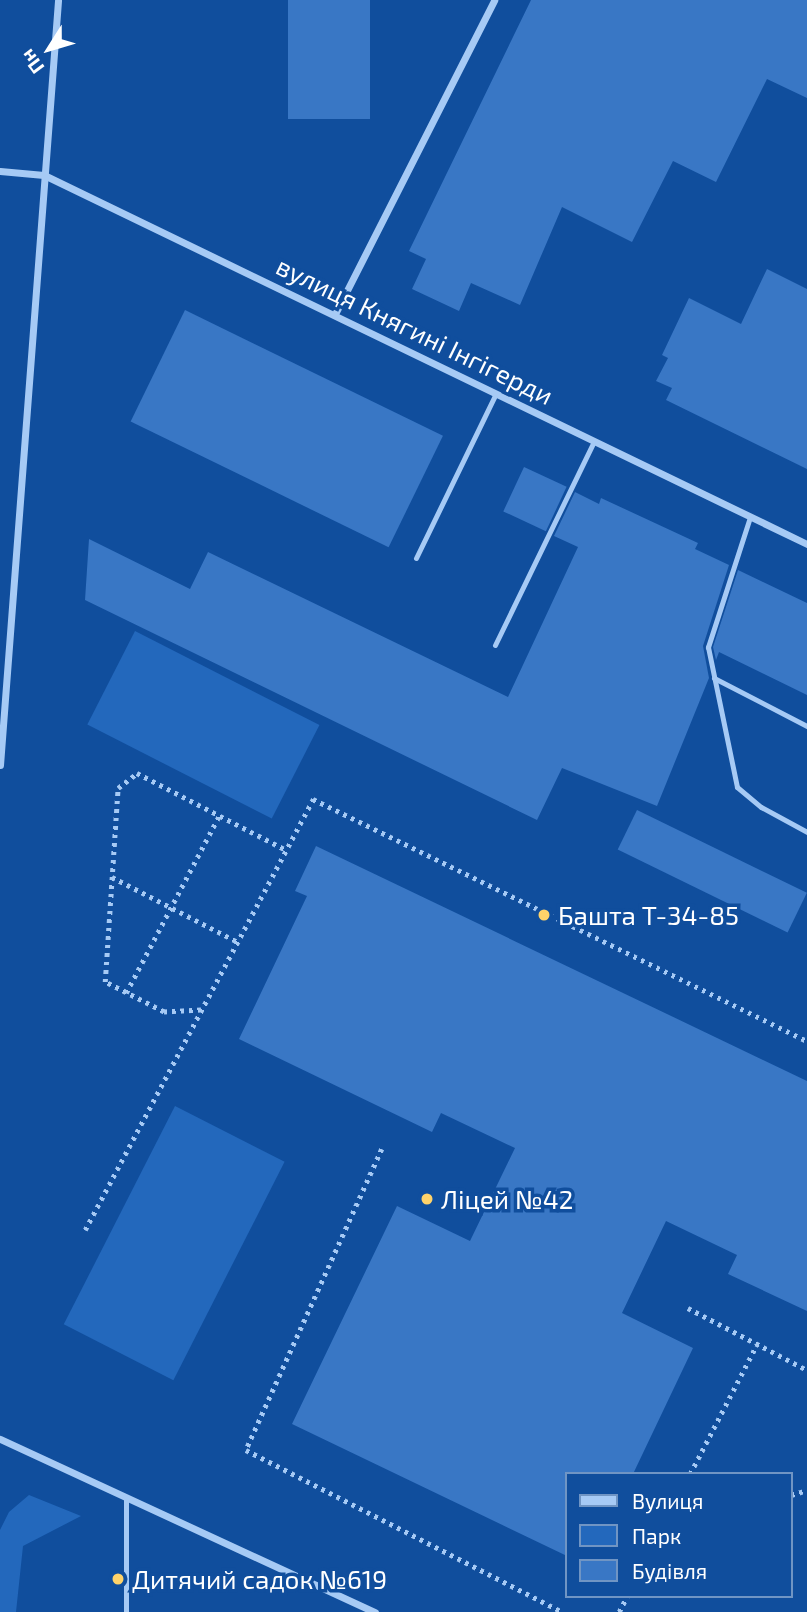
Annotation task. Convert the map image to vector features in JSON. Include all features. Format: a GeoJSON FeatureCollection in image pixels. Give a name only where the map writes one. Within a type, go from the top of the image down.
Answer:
{"type":"FeatureCollection","features":[{"type":"Feature","properties":{"kind":"street"},"geometry":{"type":"LineString","coordinates":[[0,765],[58,0]]}},
{"type":"Feature","properties":{"kind":"street"},"geometry":{"type":"LineString","coordinates":[[335,314],[494,0]]}},
{"type":"Feature","properties":{"kind":"street","name":"вулиця Княгині Інгігерди"},"geometry":{"type":"LineString","coordinates":[[0,171],[44,175],[807,544]]}},
{"type":"Feature","properties":{"kind":"street"},"geometry":{"type":"LineString","coordinates":[[0,1439],[375,1612]]}},
{"type":"Feature","properties":{"kind":"lane"},"geometry":{"type":"LineString","coordinates":[[416,558],[496,393]]}},
{"type":"Feature","properties":{"kind":"lane"},"geometry":{"type":"LineString","coordinates":[[495,645],[594,441]]}},
{"type":"Feature","properties":{"kind":"lane"},"geometry":{"type":"LineString","coordinates":[[750,517],[708,647],[737,787],[761,807],[807,832]]}},
{"type":"Feature","properties":{"kind":"lane"},"geometry":{"type":"LineString","coordinates":[[714,678],[807,726]]}},
{"type":"Feature","properties":{"kind":"lane"},"geometry":{"type":"LineString","coordinates":[[126,1497],[126,1612]]}},
{"type":"Feature","properties":{"kind":"path"},"geometry":{"type":"LineString","coordinates":[[202,1010],[164,1012],[105,982],[118,788],[137,773],[286,850]]}},
{"type":"Feature","properties":{"kind":"path"},"geometry":{"type":"LineString","coordinates":[[85,1230],[313,799],[807,1041]]}},
{"type":"Feature","properties":{"kind":"path"},"geometry":{"type":"LineString","coordinates":[[127,993],[219,816]]}},
{"type":"Feature","properties":{"kind":"path"},"geometry":{"type":"LineString","coordinates":[[112,877],[238,942]]}},
{"type":"Feature","properties":{"kind":"path"},"geometry":{"type":"LineString","coordinates":[[382,1149],[247,1450],[563,1612]]}},
{"type":"Feature","properties":{"kind":"path"},"geometry":{"type":"LineString","coordinates":[[688,1308],[807,1370]]}},
{"type":"Feature","properties":{"kind":"path"},"geometry":{"type":"LineString","coordinates":[[691,1472],[757,1344]]}},
{"type":"Feature","properties":{"kind":"green space"},"geometry":{"type":"Polygon","coordinates":[[[135,631],[319,725],[272,819],[87,725],[135,631]]]}},
{"type":"Feature","properties":{"kind":"green space"},"geometry":{"type":"Polygon","coordinates":[[[175,1106],[285,1162],[173,1380],[64,1324],[175,1106]]]}},
{"type":"Feature","properties":{"kind":"green space"},"geometry":{"type":"Polygon","coordinates":[[[29,1495],[81,1516],[23,1546],[16,1612],[0,1612],[0,1530],[9,1512],[29,1495]]]}},
{"type":"Feature","properties":{"kind":"building"},"geometry":{"type":"Polygon","coordinates":[[[288,0],[370,0],[370,119],[288,119],[288,0]]]}},
{"type":"Feature","properties":{"kind":"building"},"geometry":{"type":"Polygon","coordinates":[[[531,0],[807,0],[807,98],[767,79],[716,182],[673,161],[632,242],[562,207],[520,305],[471,283],[459,311],[412,289],[426,259],[409,251],[531,0]]]}},
{"type":"Feature","properties":{"kind":"building"},"geometry":{"type":"Polygon","coordinates":[[[767,269],[807,289],[807,469],[666,400],[672,388],[656,381],[668,358],[662,355],[689,298],[741,324],[767,269]]]}},
{"type":"Feature","properties":{"kind":"building"},"geometry":{"type":"Polygon","coordinates":[[[185,310],[443,436],[389,547],[131,421],[185,310]]]}},
{"type":"Feature","properties":{"kind":"building"},"geometry":{"type":"Polygon","coordinates":[[[524,467],[567,487],[546,531],[503,511],[524,467]]]}},
{"type":"Feature","properties":{"kind":"building"},"geometry":{"type":"Polygon","coordinates":[[[575,492],[599,504],[601,498],[698,543],[695,549],[729,565],[703,646],[709,678],[657,806],[562,768],[537,820],[85,600],[89,539],[190,589],[208,552],[508,697],[578,547],[554,536],[575,492]]]}},
{"type":"Feature","properties":{"kind":"building"},"geometry":{"type":"Polygon","coordinates":[[[738,570],[807,603],[807,695],[719,652],[716,660],[713,647],[738,570]]]}},
{"type":"Feature","properties":{"kind":"building"},"geometry":{"type":"Polygon","coordinates":[[[637,810],[807,893],[788,932],[618,850],[637,810]]]}},
{"type":"Feature","properties":{"kind":"building"},"geometry":{"type":"Polygon","coordinates":[[[316,846],[807,1081],[807,1311],[728,1274],[737,1255],[666,1221],[622,1313],[693,1348],[634,1472],[566,1472],[566,1556],[292,1424],[397,1206],[470,1241],[515,1148],[441,1113],[432,1132],[239,1039],[307,896],[295,891],[316,846]]]}},
{"type":"Feature","properties":{"kind":"place","name":"Башта Т-34-85"},"geometry":{"type":"Point","coordinates":[544,915]}},
{"type":"Feature","properties":{"kind":"place","name":"Ліцей №42"},"geometry":{"type":"Point","coordinates":[427,1199]}},
{"type":"Feature","properties":{"kind":"place","name":"Дитячий садок №619"},"geometry":{"type":"Point","coordinates":[118,1579]}}]}
